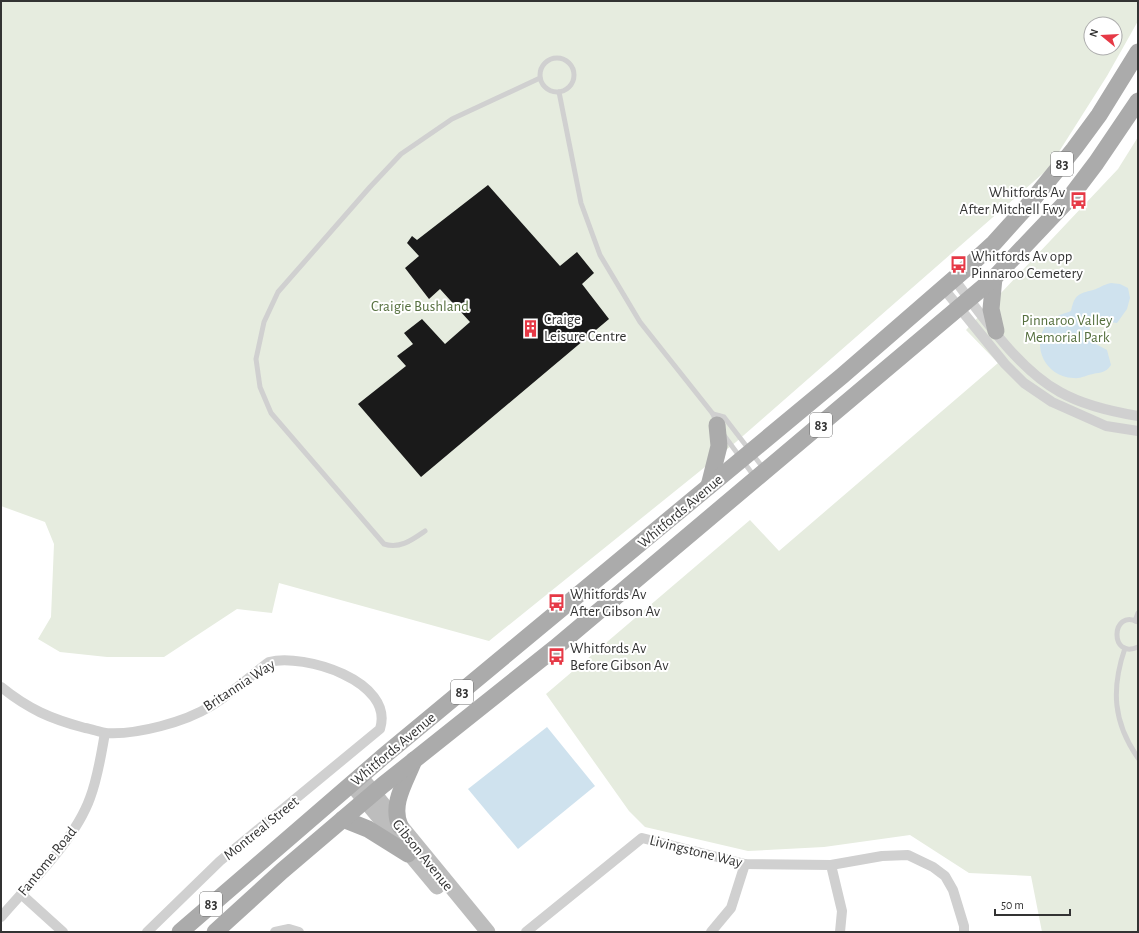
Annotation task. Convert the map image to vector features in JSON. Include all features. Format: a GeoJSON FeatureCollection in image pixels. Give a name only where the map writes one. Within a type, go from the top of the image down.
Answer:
{"type":"FeatureCollection","features":[{"type":"Feature","properties":{"kind":"main road","name":"Whitfords Avenue"},"geometry":{"type":"LineString","coordinates":[[180,932],[356,780],[746,456],[949,284],[994,243],[1030,203],[1099,115],[1138,52]]}},
{"type":"Feature","properties":{"kind":"main road","name":"Whitfords Avenue"},"geometry":{"type":"LineString","coordinates":[[215,932],[343,819],[415,758],[554,648],[994,278],[1068,200],[1096,163],[1138,101]]}},
{"type":"Feature","properties":{"kind":"main road"},"geometry":{"type":"LineString","coordinates":[[994,278],[991,309],[996,331]]}},
{"type":"Feature","properties":{"kind":"main road"},"geometry":{"type":"LineString","coordinates":[[709,486],[719,446],[715,419]]}},
{"type":"Feature","properties":{"kind":"main road"},"geometry":{"type":"LineString","coordinates":[[400,826],[396,816],[397,800],[415,758]]}},
{"type":"Feature","properties":{"kind":"main road","name":"Gibson Avenue"},"geometry":{"type":"LineString","coordinates":[[356,780],[408,854],[476,932]]}},
{"type":"Feature","properties":{"kind":"main road","name":"Gibson Avenue"},"geometry":{"type":"LineString","coordinates":[[369,797],[400,826],[488,932]]}},
{"type":"Feature","properties":{"kind":"main road"},"geometry":{"type":"LineString","coordinates":[[343,819],[368,829],[408,854]]}},
{"type":"Feature","properties":{"kind":"street"},"geometry":{"type":"LineString","coordinates":[[949,284],[965,303],[1005,364],[1024,383],[1052,402],[1106,426],[1138,431]]}},
{"type":"Feature","properties":{"kind":"street"},"geometry":{"type":"LineString","coordinates":[[965,303],[996,331],[1014,355],[1034,374],[1060,393],[1111,411],[1138,416]]}},
{"type":"Feature","properties":{"kind":"street","name":"Britannia Way"},"geometry":{"type":"LineString","coordinates":[[1,687],[20,702],[62,722],[106,733],[137,730],[177,721],[210,706],[269,662],[284,659],[334,670],[362,684],[381,711],[382,720],[380,729]]}},
{"type":"Feature","properties":{"kind":"street","name":"Montreal Street"},"geometry":{"type":"LineString","coordinates":[[147,932],[220,861],[380,729]]}},
{"type":"Feature","properties":{"kind":"street","name":"Fantome Road"},"geometry":{"type":"LineString","coordinates":[[1,917],[68,838],[82,817],[90,799],[98,772],[106,733]]}},
{"type":"Feature","properties":{"kind":"street","name":"Livingstone Way"},"geometry":{"type":"LineString","coordinates":[[526,932],[642,838],[745,864],[831,865],[882,856],[908,855],[945,876],[953,890],[964,926],[964,932]]}},
{"type":"Feature","properties":{"kind":"street"},"geometry":{"type":"LineString","coordinates":[[711,932],[730,908],[745,864]]}},
{"type":"Feature","properties":{"kind":"street"},"geometry":{"type":"LineString","coordinates":[[831,865],[842,911],[840,932]]}},
{"type":"Feature","properties":{"kind":"street"},"geometry":{"type":"LineString","coordinates":[[21,894],[63,932]]}},
{"type":"Feature","properties":{"kind":"street"},"geometry":{"type":"LineString","coordinates":[[275,932],[289,929],[299,932]]}},
{"type":"Feature","properties":{"kind":"lane"},"geometry":{"type":"LineString","coordinates":[[556,58],[564,60],[573,70],[571,84],[566,90],[559,92],[547,89],[540,78],[540,71],[544,64],[549,60],[556,58]]}},
{"type":"Feature","properties":{"kind":"lane"},"geometry":{"type":"LineString","coordinates":[[425,531],[409,542],[401,545],[393,547],[384,544],[271,414],[260,387],[256,359],[264,322],[278,292],[401,154],[452,119],[540,78]]}},
{"type":"Feature","properties":{"kind":"lane"},"geometry":{"type":"LineString","coordinates":[[559,92],[581,203],[600,255],[640,322],[715,419],[761,475]]}},
{"type":"Feature","properties":{"kind":"lane"},"geometry":{"type":"LineString","coordinates":[[715,419],[724,417],[746,456],[761,475]]}},
{"type":"Feature","properties":{"kind":"lane"},"geometry":{"type":"LineString","coordinates":[[1138,613],[1137,621],[1123,622],[1117,630],[1118,641],[1125,648],[1132,649],[1138,647]]}},
{"type":"Feature","properties":{"kind":"lane"},"geometry":{"type":"LineString","coordinates":[[1125,648],[1120,663],[1116,688],[1117,715],[1124,734],[1138,758]]}},
{"type":"Feature","properties":{"kind":"green space","name":"Craigie Bushland"},"geometry":{"type":"Polygon","coordinates":[[[1,1],[1138,1],[1138,21],[1123,48],[1123,16],[1083,16],[1083,56],[1118,56],[1048,169],[736,442],[489,641],[279,583],[272,613],[237,609],[164,657],[107,657],[60,652],[38,639],[51,617],[54,544],[45,522],[1,506],[1,1]]]}},
{"type":"Feature","properties":{"kind":"green space","name":"Pinnaroo Valley Memorial Park"},"geometry":{"type":"Polygon","coordinates":[[[1138,137],[1138,932],[1042,932],[1031,876],[969,873],[910,835],[824,847],[748,851],[645,827],[629,811],[546,694],[750,520],[779,551],[998,363],[966,330],[1118,169],[1138,137]]]}},
{"type":"Feature","properties":{"kind":"water"},"geometry":{"type":"Polygon","coordinates":[[[1111,283],[1120,284],[1128,288],[1130,298],[1127,309],[1117,323],[1100,321],[1090,328],[1088,335],[1092,342],[1107,350],[1111,365],[1103,372],[1090,374],[1079,378],[1063,376],[1055,372],[1048,366],[1041,350],[1040,342],[1042,333],[1047,324],[1055,318],[1071,311],[1074,301],[1081,294],[1111,283]]]}},
{"type":"Feature","properties":{"kind":"water"},"geometry":{"type":"Polygon","coordinates":[[[547,727],[595,786],[518,849],[468,789],[547,727]]]}},
{"type":"Feature","properties":{"kind":"building","name":"Craige Leisure Centre"},"geometry":{"type":"Polygon","coordinates":[[[488,185],[560,266],[577,252],[594,273],[582,284],[609,319],[421,477],[358,404],[406,366],[397,356],[413,344],[404,333],[422,319],[445,344],[470,322],[440,289],[429,299],[405,268],[419,256],[407,243],[412,236],[417,240],[488,185]]]}},
{"type":"Feature","properties":{"kind":"place","name":"Whitfords Av After Mitchell Fwy"},"geometry":{"type":"Point","coordinates":[1078,201]}},
{"type":"Feature","properties":{"kind":"place","name":"Whitfords Av opp Pinnaroo Cemetery"},"geometry":{"type":"Point","coordinates":[958,265]}},
{"type":"Feature","properties":{"kind":"place","name":"Craige Leisure Centre"},"geometry":{"type":"Point","coordinates":[531,328]}},
{"type":"Feature","properties":{"kind":"place","name":"Whitfords Av After Gibson Av"},"geometry":{"type":"Point","coordinates":[557,603]}},
{"type":"Feature","properties":{"kind":"place","name":"Whitfords Av Before Gibson Av"},"geometry":{"type":"Point","coordinates":[557,657]}}]}
